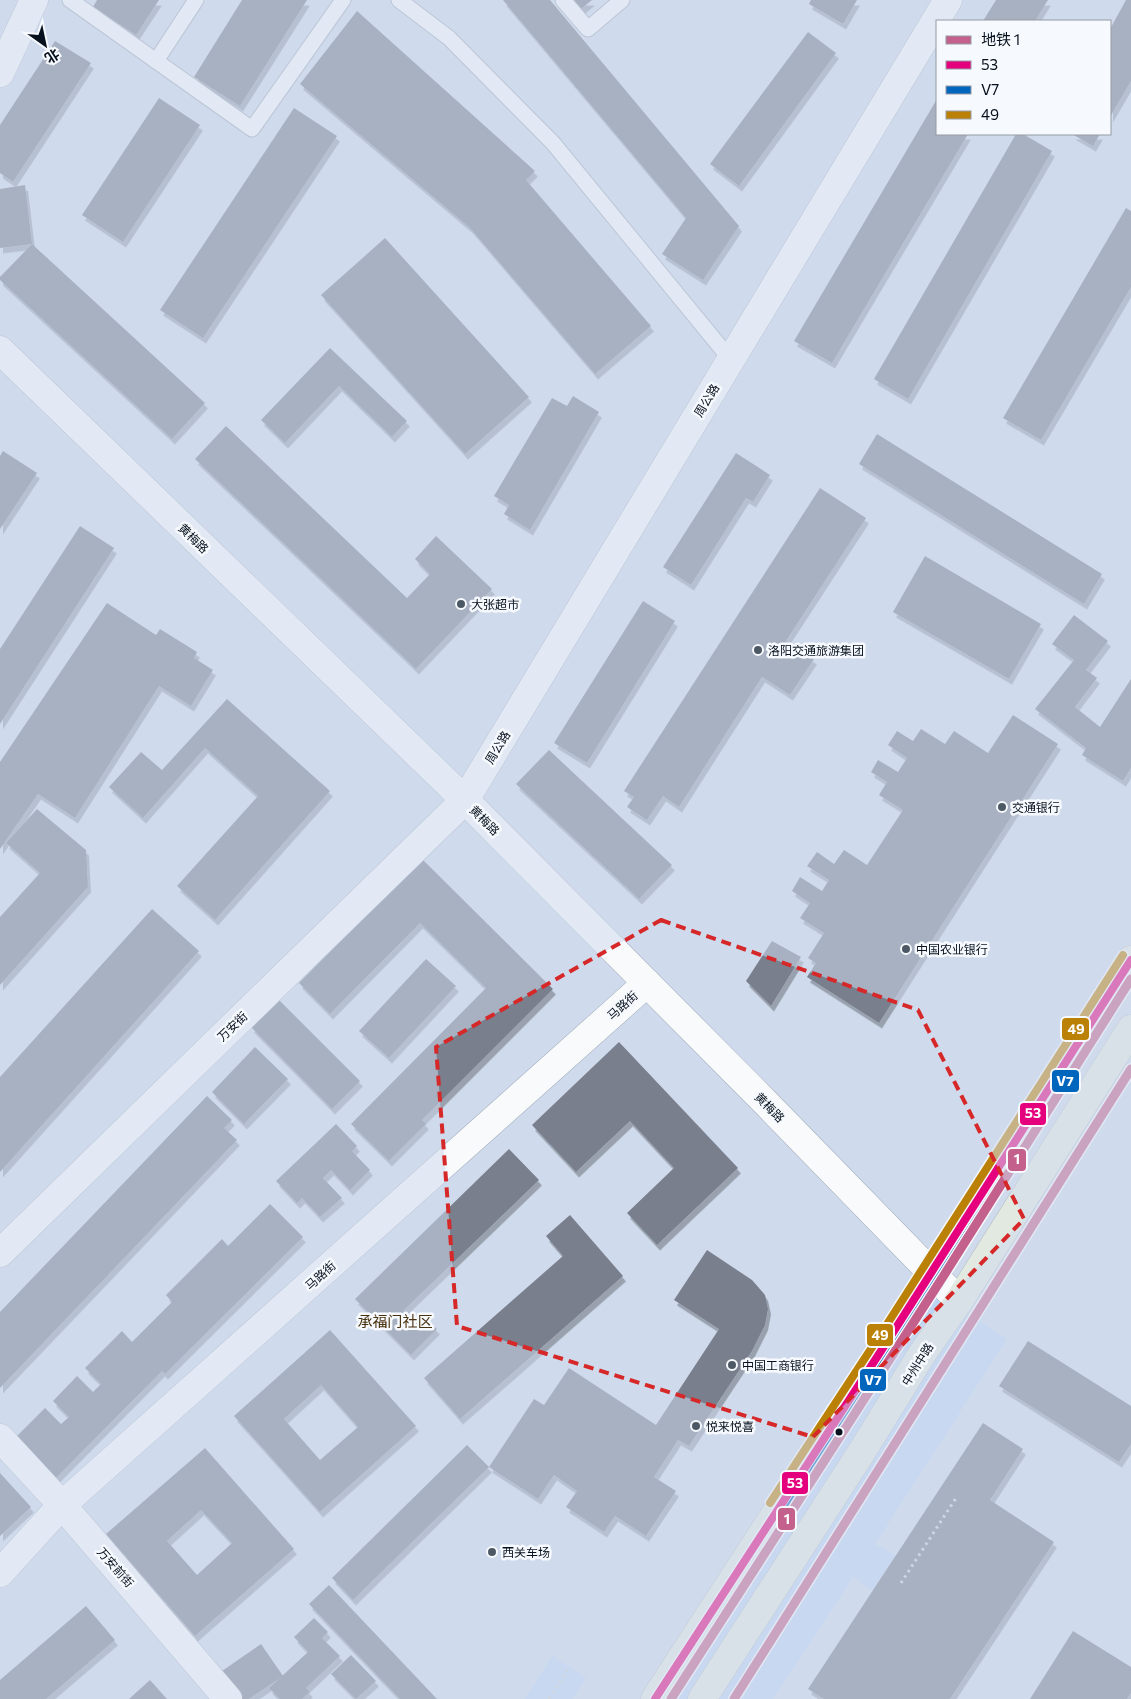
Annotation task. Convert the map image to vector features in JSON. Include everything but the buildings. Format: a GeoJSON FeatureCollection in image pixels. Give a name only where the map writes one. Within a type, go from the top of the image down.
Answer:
{"type":"FeatureCollection","features":[{"type":"Feature","properties":{"kind":"main road"},"geometry":{"type":"LineString","coordinates":[[655,1699],[892,1334],[1131,960]]}},
{"type":"Feature","properties":{"kind":"main road","name":"中州中路"},"geometry":{"type":"LineString","coordinates":[[702,1699],[861,1453],[922,1354],[959,1300],[1131,1028]]}},
{"type":"Feature","properties":{"kind":"street"},"geometry":{"type":"LineString","coordinates":[[0,73],[34,0]]}},
{"type":"Feature","properties":{"kind":"street","name":"周公路"},"geometry":{"type":"LineString","coordinates":[[465,800],[948,0]]}},
{"type":"Feature","properties":{"kind":"street","name":"黄梅路"},"geometry":{"type":"LineString","coordinates":[[0,350],[465,800],[959,1300]]}},
{"type":"Feature","properties":{"kind":"street","name":"万安街"},"geometry":{"type":"LineString","coordinates":[[0,1253],[465,800]]}},
{"type":"Feature","properties":{"kind":"street","name":"马路街"},"geometry":{"type":"LineString","coordinates":[[0,1573],[62,1505],[647,983]]}},
{"type":"Feature","properties":{"kind":"street","name":"万安前街"},"geometry":{"type":"LineString","coordinates":[[0,1438],[62,1505],[228,1699]]}},
{"type":"Feature","properties":{"kind":"lane"},"geometry":{"type":"LineString","coordinates":[[70,0],[252,129],[343,0]]}},
{"type":"Feature","properties":{"kind":"lane"},"geometry":{"type":"LineString","coordinates":[[156,61],[196,0]]}},
{"type":"Feature","properties":{"kind":"lane"},"geometry":{"type":"LineString","coordinates":[[399,0],[450,38],[554,143],[731,360]]}},
{"type":"Feature","properties":{"kind":"lane"},"geometry":{"type":"LineString","coordinates":[[563,0],[588,29],[622,0]]}},
{"type":"Feature","properties":{"kind":"path"},"geometry":{"type":"LineString","coordinates":[[901,1583],[956,1498]]}},
{"type":"Feature","properties":{"kind":"path"},"geometry":{"type":"LineString","coordinates":[[549,1699],[569,1667]]}},
{"type":"Feature","properties":{"kind":"highlighted area"},"geometry":{"type":"Polygon","coordinates":[[[661,920],[918,1010],[1024,1219],[813,1437],[457,1326],[436,1047],[661,920]]]}},
{"type":"Feature","properties":{"kind":"shaded area"},"geometry":{"type":"Polygon","coordinates":[[[916,1280],[1007,1339],[875,1544],[896,1556],[953,1468],[982,1486],[902,1609],[853,1577],[773,1699],[643,1699],[916,1280]]]}},
{"type":"Feature","properties":{"kind":"shaded area"},"geometry":{"type":"Polygon","coordinates":[[[552,1656],[586,1678],[572,1699],[525,1699],[552,1656]]]}},
{"type":"Feature","properties":{"kind":"metro line","name":"1"},"geometry":{"type":"LineString","coordinates":[[671,1699],[946,1272],[1131,979]]}},
{"type":"Feature","properties":{"kind":"metro line","name":"1"},"geometry":{"type":"LineString","coordinates":[[734,1699],[1131,1069]]}},
{"type":"Feature","properties":{"kind":"transit line","name":"49"},"geometry":{"type":"LineString","coordinates":[[770,1503],[884,1329],[1123,955]]}},
{"type":"Feature","properties":{"kind":"transit line","name":"53"},"geometry":{"type":"LineString","coordinates":[[655,1699],[892,1334],[1131,960]]}},
{"type":"Feature","properties":{"kind":"transit line","name":"V7"},"geometry":{"type":"LineString","coordinates":[[786,1513],[1131,979]]}},
{"type":"Feature","properties":{"kind":"place","name":"大张超市"},"geometry":{"type":"Point","coordinates":[461,604]}},
{"type":"Feature","properties":{"kind":"place","name":"洛阳交通旅游集团"},"geometry":{"type":"Point","coordinates":[758,650]}},
{"type":"Feature","properties":{"kind":"place","name":"交通银行"},"geometry":{"type":"Point","coordinates":[1002,807]}},
{"type":"Feature","properties":{"kind":"place","name":"中国农业银行"},"geometry":{"type":"Point","coordinates":[906,949]}},
{"type":"Feature","properties":{"kind":"place","name":"中国工商银行"},"geometry":{"type":"Point","coordinates":[732,1365]}},
{"type":"Feature","properties":{"kind":"place","name":"悦来悦喜"},"geometry":{"type":"Point","coordinates":[696,1426]}},
{"type":"Feature","properties":{"kind":"place","name":"西关车场"},"geometry":{"type":"Point","coordinates":[492,1552]}},
{"type":"Feature","properties":{"kind":"district","name":"承福门社区"},"geometry":{"type":"Point","coordinates":[395,1321]}}]}
